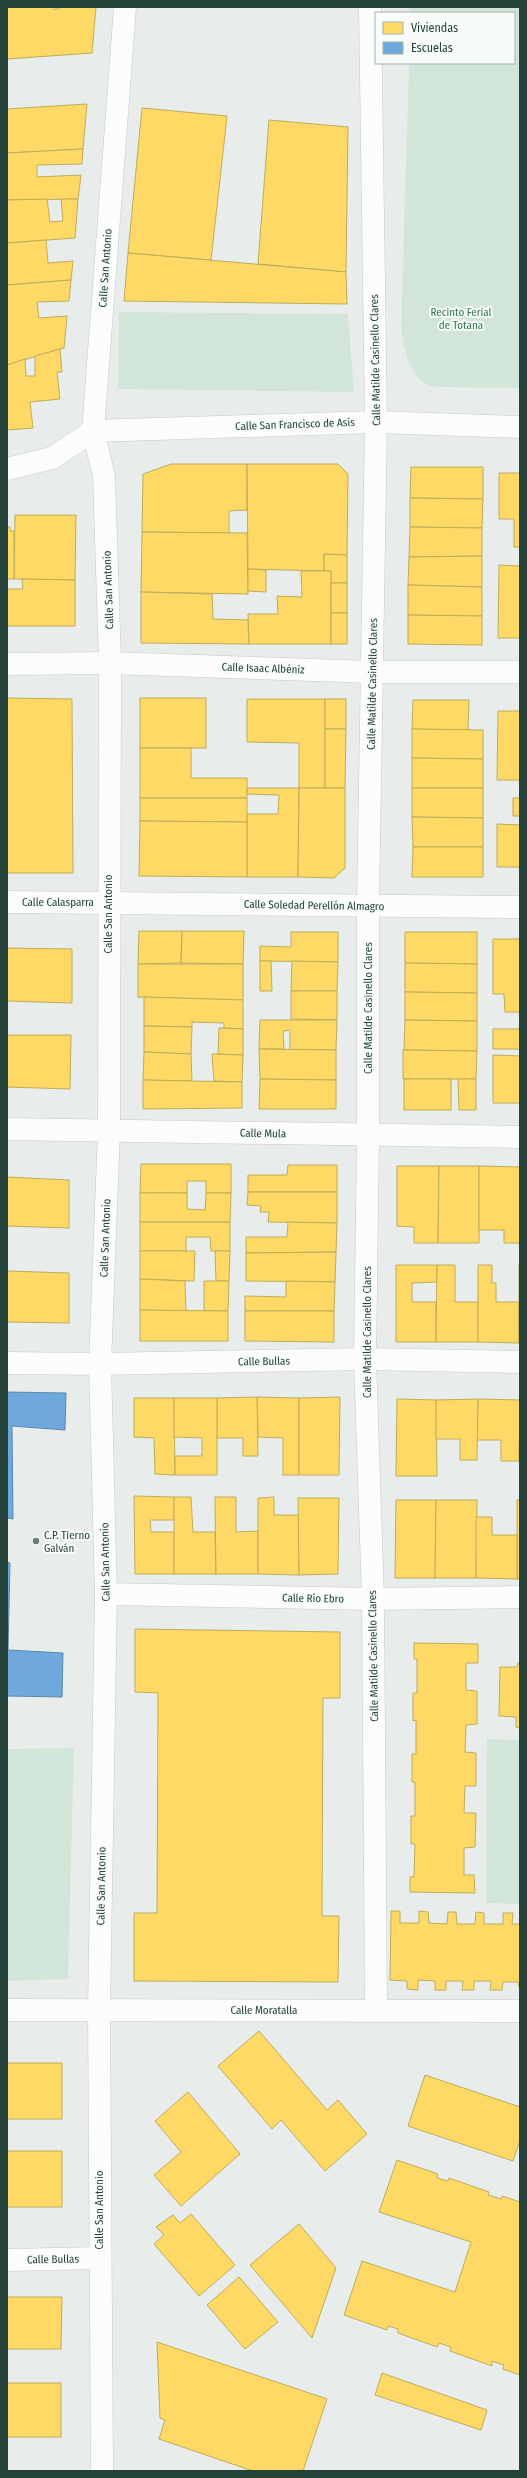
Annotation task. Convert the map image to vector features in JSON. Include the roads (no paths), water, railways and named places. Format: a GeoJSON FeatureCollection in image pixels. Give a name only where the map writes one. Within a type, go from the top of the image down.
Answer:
{"type":"FeatureCollection","features":[{"type":"Feature","properties":{"kind":"street","name":"Calle San Antonio"},"geometry":{"type":"LineString","coordinates":[[102,2471],[99,2258],[99,2010],[106,1594],[100,1364],[110,1130],[108,902],[110,663],[104,476],[93,431],[125,7]]}},
{"type":"Feature","properties":{"kind":"street","name":"Calle Matilde Casinello Clares"},"geometry":{"type":"LineString","coordinates":[[370,7],[376,422],[368,905],[368,1136],[365,1359],[373,1599],[376,2010]]}},
{"type":"Feature","properties":{"kind":"street","name":"Calle San Francisco de Asís"},"geometry":{"type":"LineString","coordinates":[[93,431],[376,422],[520,427]]}},
{"type":"Feature","properties":{"kind":"street"},"geometry":{"type":"LineString","coordinates":[[7,469],[52,458],[93,431]]}},
{"type":"Feature","properties":{"kind":"street","name":"Calle Isaac Albéniz"},"geometry":{"type":"LineString","coordinates":[[7,664],[110,663],[373,672],[520,672]]}},
{"type":"Feature","properties":{"kind":"street","name":"Calle Calasparra"},"geometry":{"type":"LineString","coordinates":[[7,902],[108,902]]}},
{"type":"Feature","properties":{"kind":"street","name":"Calle Soledad Perellón Almagro"},"geometry":{"type":"LineString","coordinates":[[108,902],[520,907]]}},
{"type":"Feature","properties":{"kind":"street","name":"Calle Mula"},"geometry":{"type":"LineString","coordinates":[[7,1129],[368,1136],[520,1137]]}},
{"type":"Feature","properties":{"kind":"street","name":"Calle Bullas"},"geometry":{"type":"LineString","coordinates":[[7,1363],[100,1364],[365,1359],[520,1362]]}},
{"type":"Feature","properties":{"kind":"street","name":"Calle Río Ebro"},"geometry":{"type":"LineString","coordinates":[[106,1594],[373,1599],[520,1598]]}},
{"type":"Feature","properties":{"kind":"street","name":"Calle Moratalla"},"geometry":{"type":"LineString","coordinates":[[7,2010],[520,2011]]}},
{"type":"Feature","properties":{"kind":"street","name":"Calle Bullas"},"geometry":{"type":"LineString","coordinates":[[7,2260],[99,2258]]}},
{"type":"Feature","properties":{"kind":"place","name":"C.P. Tierno Galván"},"geometry":{"type":"Point","coordinates":[36,1541]}},
{"type":"Feature","properties":{"kind":"park label","name":"Recinto Ferial de Totana"},"geometry":{"type":"Point","coordinates":[461,318]}}]}
